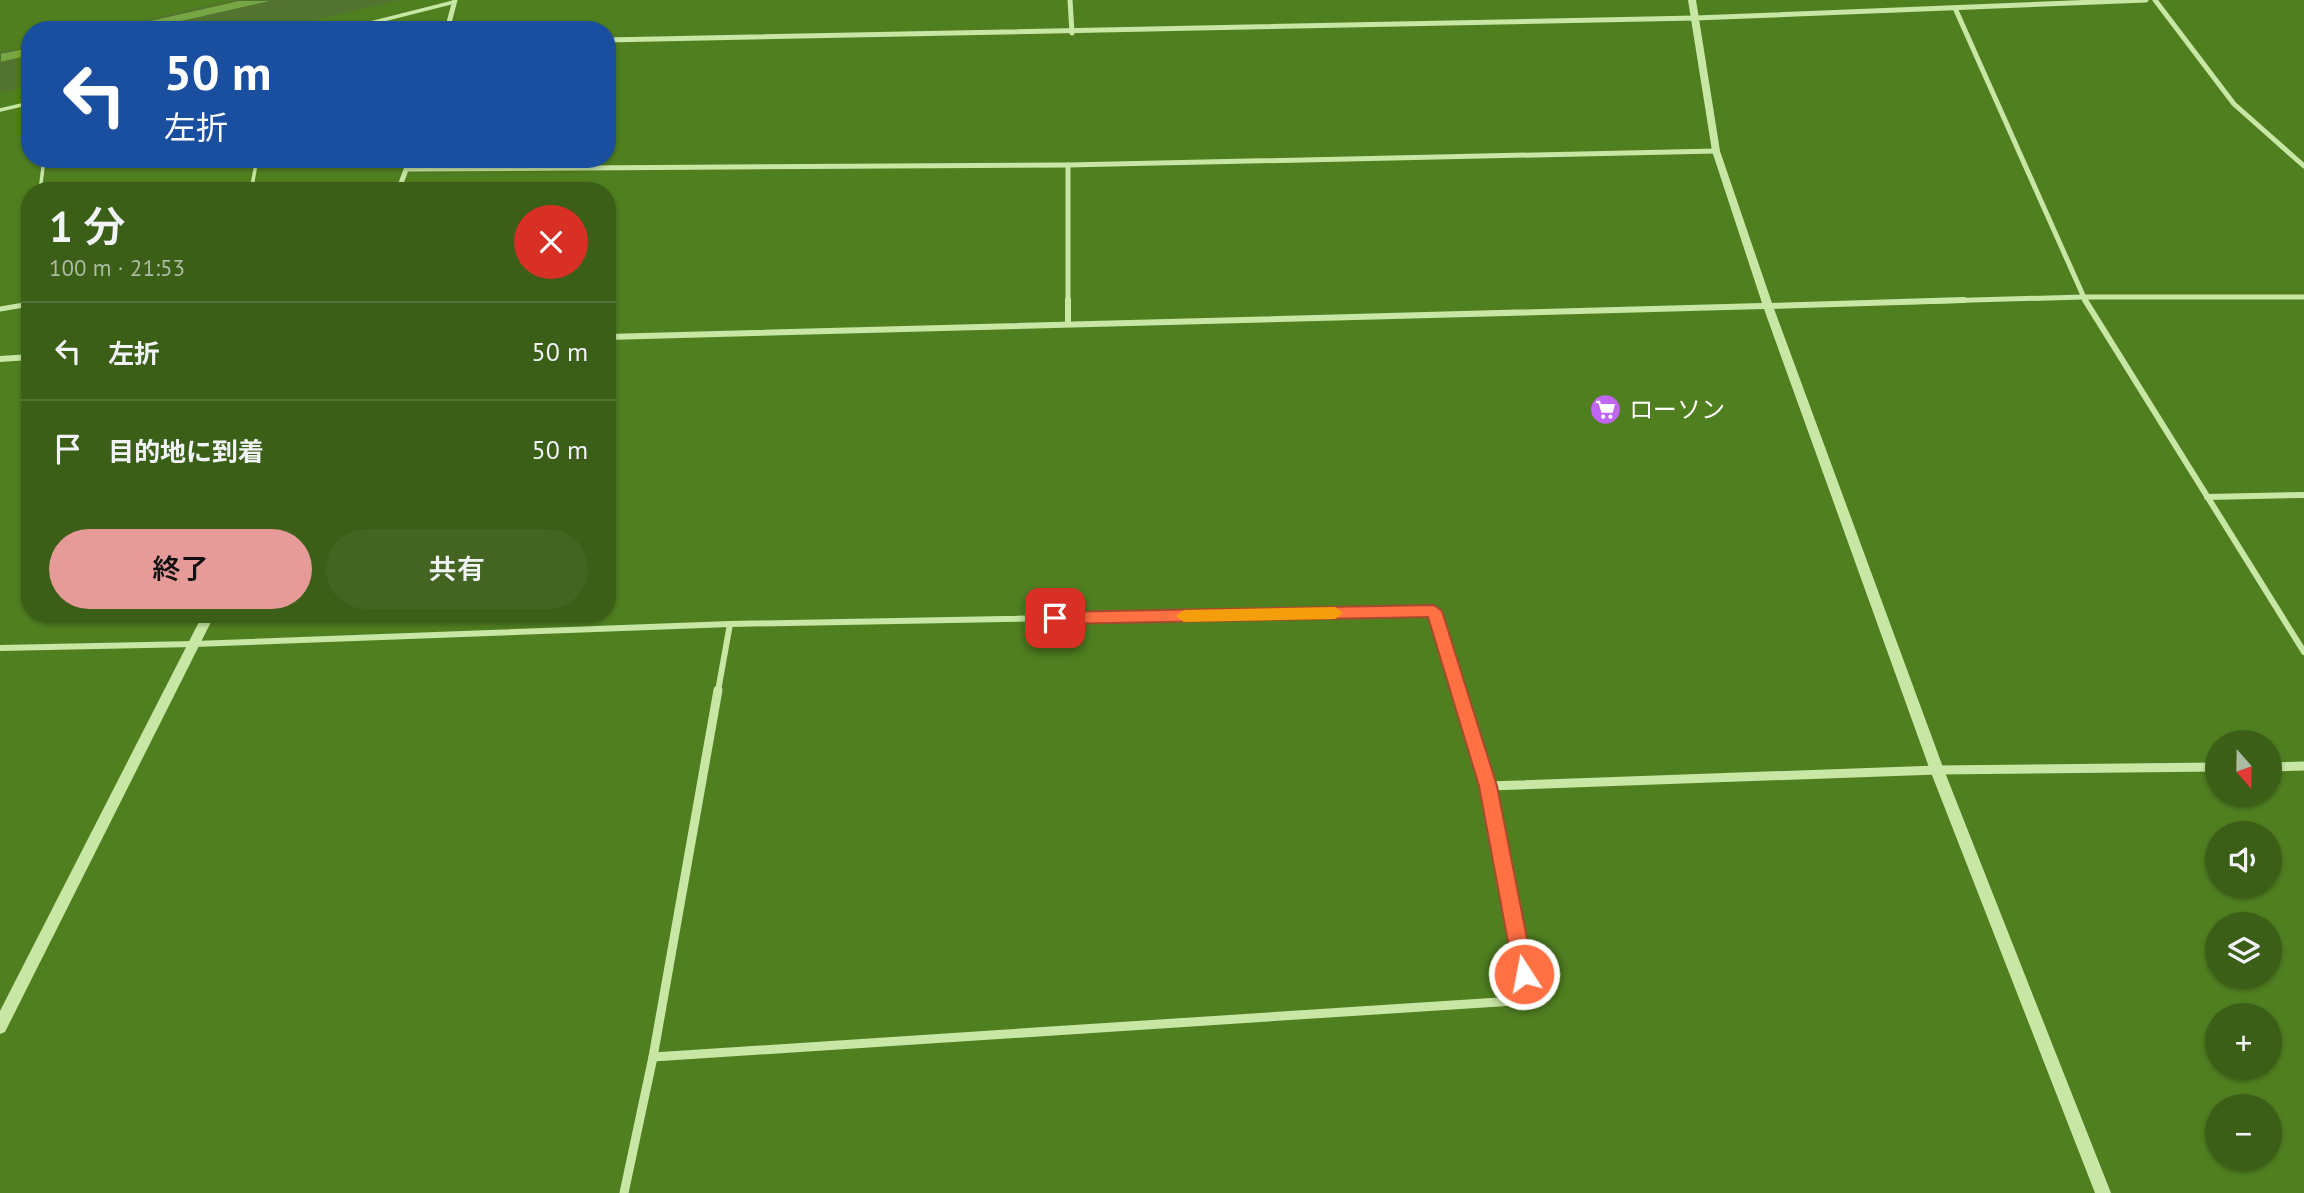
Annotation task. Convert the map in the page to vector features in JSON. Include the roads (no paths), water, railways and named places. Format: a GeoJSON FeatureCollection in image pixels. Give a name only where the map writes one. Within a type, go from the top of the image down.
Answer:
{"type":"FeatureCollection","features":[{"type":"Feature","properties":{"kind":"street"},"geometry":{"type":"LineString","coordinates":[[1070,0],[1072,33]]}},
{"type":"Feature","properties":{"kind":"street"},"geometry":{"type":"LineString","coordinates":[[1692,0],[1716,151],[1768,306],[1937,769],[2103,1193]]}},
{"type":"Feature","properties":{"kind":"street"},"geometry":{"type":"LineString","coordinates":[[616,40],[1072,33],[1696,18],[2146,0]]}},
{"type":"Feature","properties":{"kind":"street"},"geometry":{"type":"LineString","coordinates":[[2155,0],[2234,104],[2304,166]]}},
{"type":"Feature","properties":{"kind":"street"},"geometry":{"type":"LineString","coordinates":[[449,21],[454,1]]}},
{"type":"Feature","properties":{"kind":"street"},"geometry":{"type":"LineString","coordinates":[[1955,8],[2083,297],[2304,652]]}},
{"type":"Feature","properties":{"kind":"street"},"geometry":{"type":"LineString","coordinates":[[616,167],[1068,164],[1716,151]]}},
{"type":"Feature","properties":{"kind":"street"},"geometry":{"type":"LineString","coordinates":[[1068,164],[1068,324]]}},
{"type":"Feature","properties":{"kind":"street"},"geometry":{"type":"LineString","coordinates":[[402,182],[407,169],[539,168]]}},
{"type":"Feature","properties":{"kind":"street"},"geometry":{"type":"LineString","coordinates":[[616,337],[2083,297],[2304,297]]}},
{"type":"Feature","properties":{"kind":"street"},"geometry":{"type":"LineString","coordinates":[[0,359],[21,357]]}},
{"type":"Feature","properties":{"kind":"street"},"geometry":{"type":"LineString","coordinates":[[2207,498],[2304,495]]}},
{"type":"Feature","properties":{"kind":"street"},"geometry":{"type":"LineString","coordinates":[[0,648],[194,645],[730,624],[1434,611],[1488,786],[1529,1000],[653,1057]]}},
{"type":"Feature","properties":{"kind":"street"},"geometry":{"type":"LineString","coordinates":[[0,1027],[205,623]]}},
{"type":"Feature","properties":{"kind":"street"},"geometry":{"type":"LineString","coordinates":[[624,1193],[653,1057],[730,624]]}},
{"type":"Feature","properties":{"kind":"street"},"geometry":{"type":"LineString","coordinates":[[2282,767],[2304,766]]}},
{"type":"Feature","properties":{"kind":"street"},"geometry":{"type":"LineString","coordinates":[[1488,786],[1937,769],[2205,767]]}},
{"type":"Feature","properties":{"kind":"lane"},"geometry":{"type":"LineString","coordinates":[[377,21],[454,1]]}},
{"type":"Feature","properties":{"kind":"lane"},"geometry":{"type":"LineString","coordinates":[[0,110],[21,105]]}},
{"type":"Feature","properties":{"kind":"lane"},"geometry":{"type":"LineString","coordinates":[[0,309],[21,305]]}},
{"type":"Feature","properties":{"kind":"place","name":"ローソン"},"geometry":{"type":"Point","coordinates":[1606,410]}}]}
